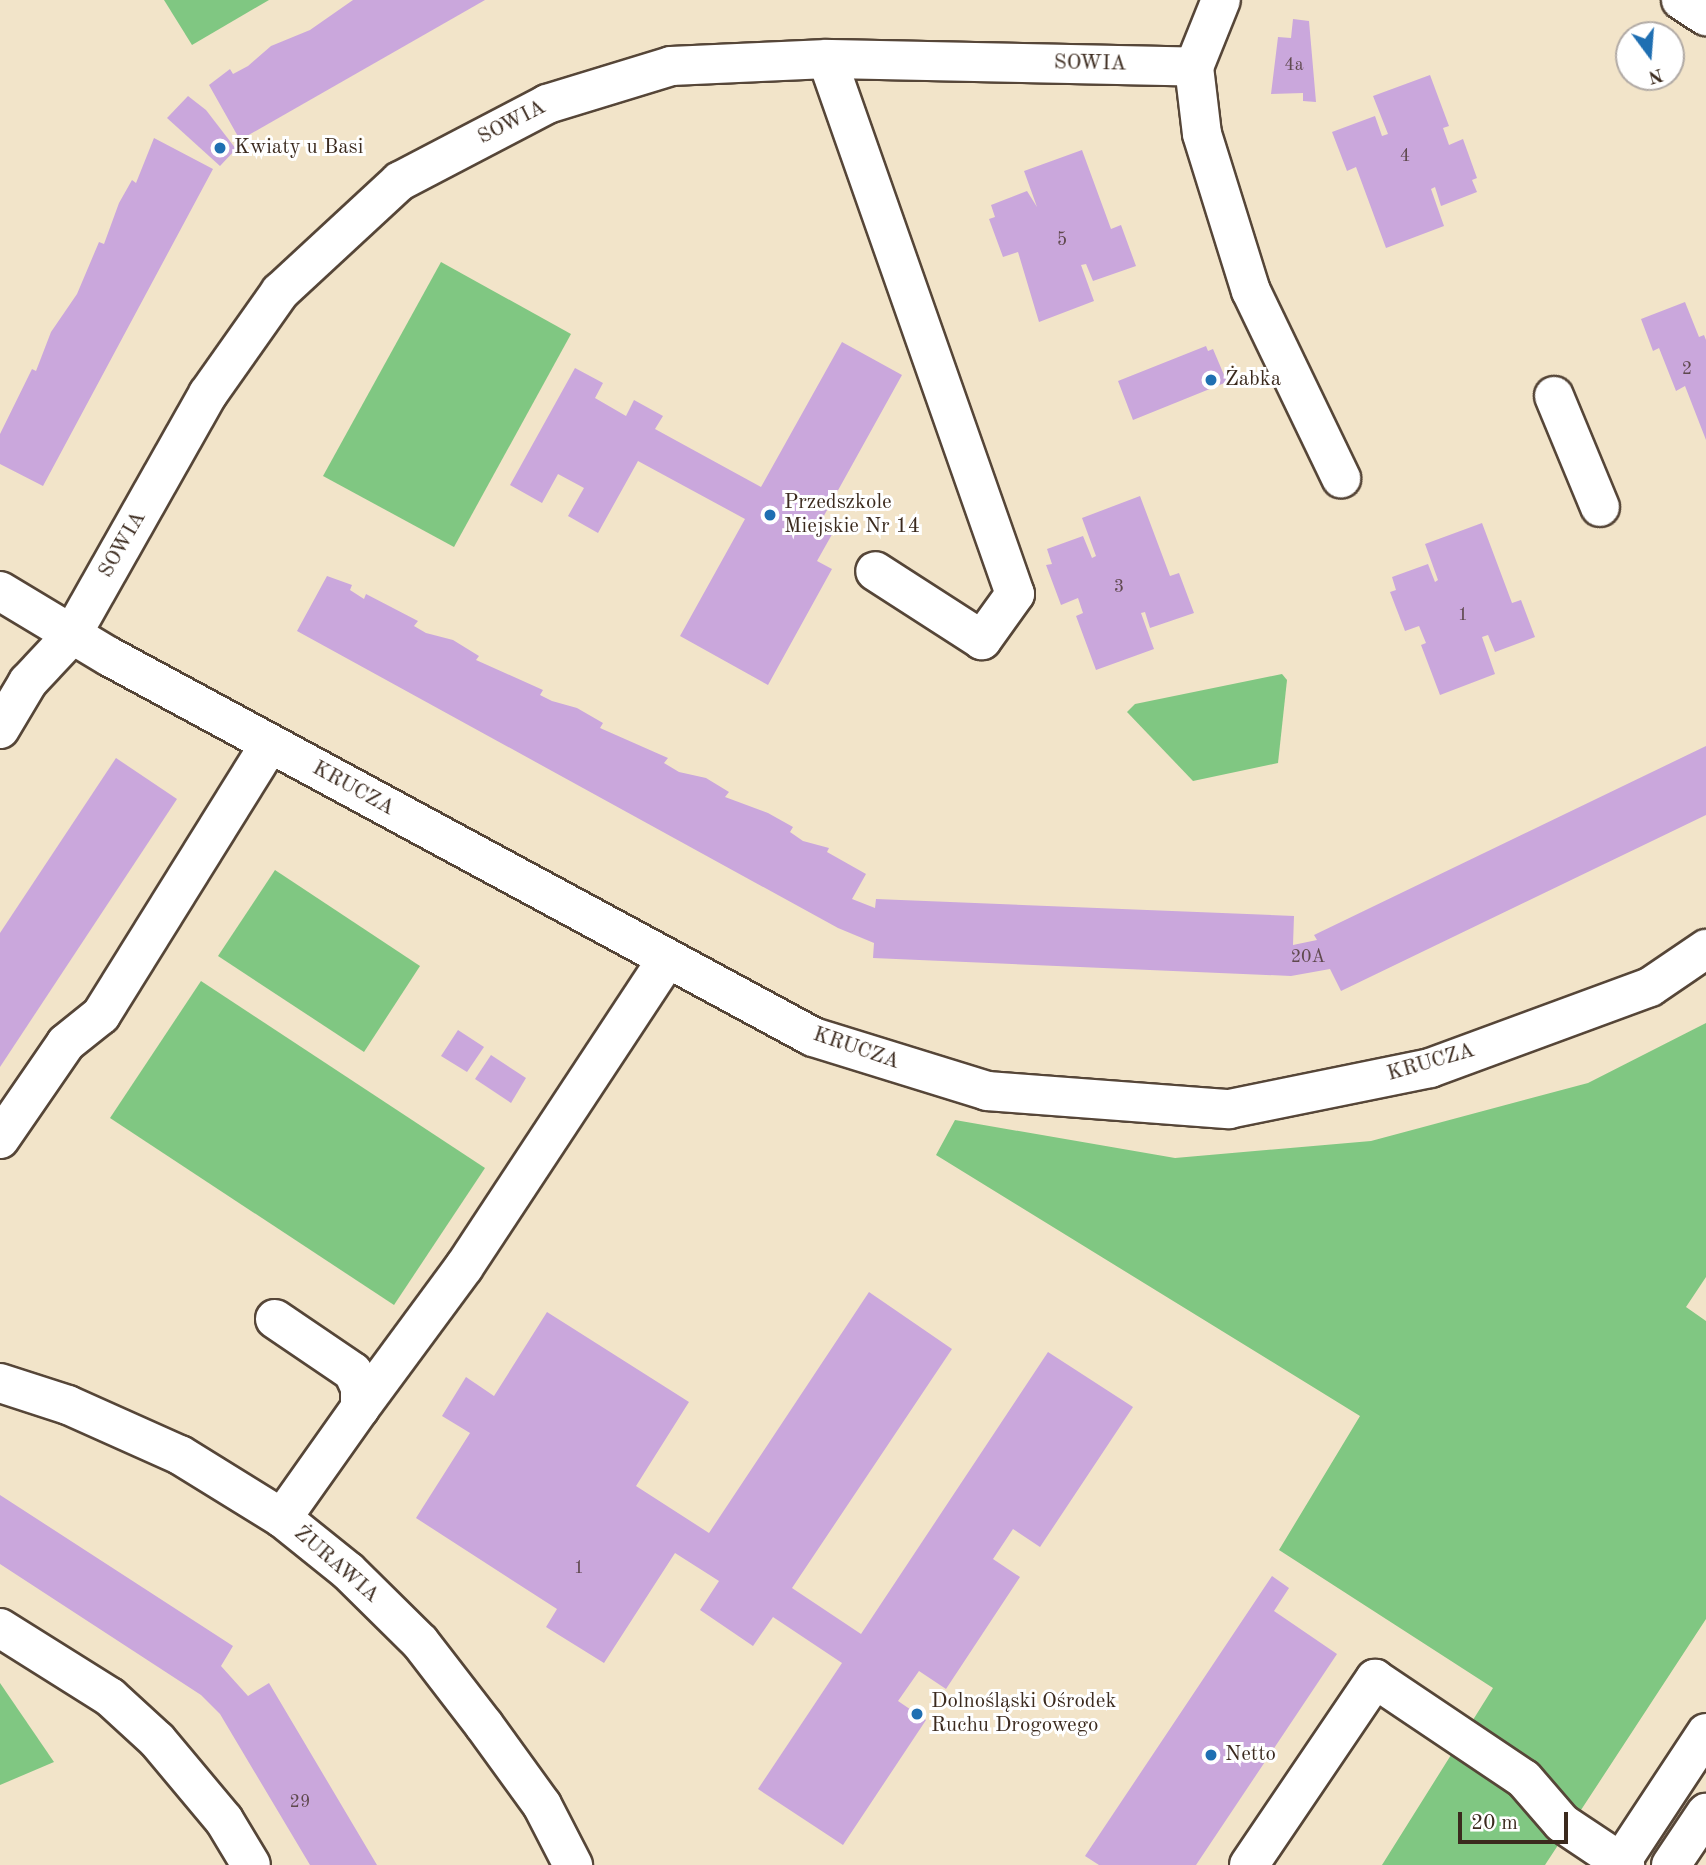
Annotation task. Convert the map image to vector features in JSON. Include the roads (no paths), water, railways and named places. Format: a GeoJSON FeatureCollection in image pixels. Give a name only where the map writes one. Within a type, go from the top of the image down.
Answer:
{"type":"FeatureCollection","features":[{"type":"Feature","properties":{"kind":"street"},"geometry":{"type":"LineString","coordinates":[[1221,0],[1194,67],[1202,134],[1251,291],[1341,478]]}},
{"type":"Feature","properties":{"kind":"street"},"geometry":{"type":"LineString","coordinates":[[1681,0],[1706,16]]}},
{"type":"Feature","properties":{"kind":"street"},"geometry":{"type":"LineString","coordinates":[[827,59],[1015,594],[982,640],[875,571]]}},
{"type":"Feature","properties":{"kind":"street","name":"SOWIA"},"geometry":{"type":"LineString","coordinates":[[71,636],[208,394],[280,292],[400,181],[547,104],[671,66],[827,59],[1194,67]]}},
{"type":"Feature","properties":{"kind":"street"},"geometry":{"type":"LineString","coordinates":[[1554,396],[1600,507]]}},
{"type":"Feature","properties":{"kind":"street","name":"KRUCZA"},"geometry":{"type":"LineString","coordinates":[[0,591],[71,636],[813,1037],[986,1091],[1229,1109],[1430,1068],[1650,987],[1706,949]]}},
{"type":"Feature","properties":{"kind":"street"},"geometry":{"type":"LineString","coordinates":[[0,729],[28,682],[71,636]]}},
{"type":"Feature","properties":{"kind":"street"},"geometry":{"type":"LineString","coordinates":[[0,1139],[66,1043],[101,1015],[270,744]]}},
{"type":"Feature","properties":{"kind":"street"},"geometry":{"type":"LineString","coordinates":[[282,1518],[464,1267],[667,959]]}},
{"type":"Feature","properties":{"kind":"street"},"geometry":{"type":"LineString","coordinates":[[275,1319],[353,1372],[360,1388],[360,1408]]}},
{"type":"Feature","properties":{"kind":"street","name":"ŻURAWIA"},"geometry":{"type":"LineString","coordinates":[[0,1383],[68,1405],[180,1455],[282,1518],[348,1571],[420,1642],[542,1805],[573,1865]]}},
{"type":"Feature","properties":{"kind":"street"},"geometry":{"type":"LineString","coordinates":[[0,1628],[110,1697],[157,1740],[224,1820],[250,1865]]}},
{"type":"Feature","properties":{"kind":"street"},"geometry":{"type":"LineString","coordinates":[[1249,1865],[1375,1679],[1524,1779],[1562,1823],[1621,1864],[1706,1733]]}},
{"type":"Feature","properties":{"kind":"street"},"geometry":{"type":"LineString","coordinates":[[1671,1865],[1706,1813]]}},
{"type":"Feature","properties":{"kind":"place","name":"Kwiaty u Basi"},"geometry":{"type":"Point","coordinates":[220,148]}},
{"type":"Feature","properties":{"kind":"place","name":"Żabka"},"geometry":{"type":"Point","coordinates":[1211,380]}},
{"type":"Feature","properties":{"kind":"place","name":"Przedszkole Miejskie Nr 14"},"geometry":{"type":"Point","coordinates":[770,515]}},
{"type":"Feature","properties":{"kind":"place","name":"Dolnośląski Ośrodek Ruchu Drogowego"},"geometry":{"type":"Point","coordinates":[917,1714]}},
{"type":"Feature","properties":{"kind":"place","name":"Netto"},"geometry":{"type":"Point","coordinates":[1211,1755]}}]}
